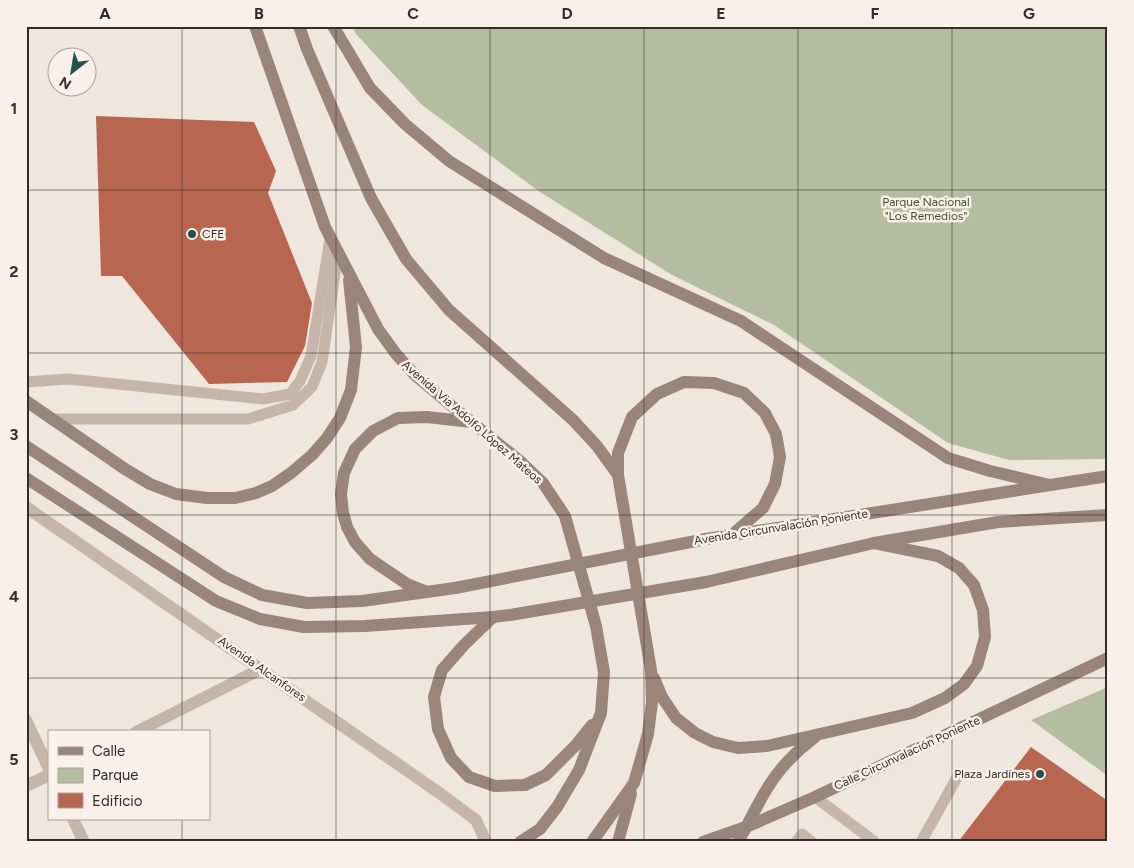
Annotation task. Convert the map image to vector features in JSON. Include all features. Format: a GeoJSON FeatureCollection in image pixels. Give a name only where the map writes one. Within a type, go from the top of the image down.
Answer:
{"type":"FeatureCollection","features":[{"type":"Feature","properties":{"kind":"main road","name":"Avenida Via Adolfo López Mateos"},"geometry":{"type":"LineString","coordinates":[[255,26],[324,227],[378,329],[396,354],[416,376],[521,462],[543,483],[566,516],[596,626],[604,672],[601,713],[579,770],[557,808],[540,829],[520,842]]}},
{"type":"Feature","properties":{"kind":"main road"},"geometry":{"type":"LineString","coordinates":[[299,26],[307,50],[371,198],[406,259],[449,310],[572,420],[597,446],[618,475]]}},
{"type":"Feature","properties":{"kind":"main road"},"geometry":{"type":"LineString","coordinates":[[334,26],[370,88],[405,124],[449,160],[604,258],[741,321],[948,458],[990,471],[1050,485]]}},
{"type":"Feature","properties":{"kind":"main road"},"geometry":{"type":"LineString","coordinates":[[26,401],[150,484],[176,494],[207,498],[235,498],[256,493],[272,486],[312,455],[327,438],[340,418],[351,390],[356,347],[348,272]]}},
{"type":"Feature","properties":{"kind":"main road"},"geometry":{"type":"LineString","coordinates":[[618,842],[648,734],[652,702],[651,670],[618,475],[618,452],[632,417],[658,394],[684,382],[714,383],[744,394],[765,413],[776,434],[780,456],[775,484],[763,508],[733,534]]}},
{"type":"Feature","properties":{"kind":"main road"},"geometry":{"type":"LineString","coordinates":[[427,592],[407,584],[370,559],[355,542],[347,528],[343,513],[341,494],[344,473],[355,449],[373,430],[398,418],[427,417],[471,422]]}},
{"type":"Feature","properties":{"kind":"main road"},"geometry":{"type":"LineString","coordinates":[[26,446],[224,577],[262,595],[307,603],[362,601],[427,592]]}},
{"type":"Feature","properties":{"kind":"main road","name":"Avenida Circunvalación Poniente"},"geometry":{"type":"LineString","coordinates":[[427,592],[733,534],[1108,476]]}},
{"type":"Feature","properties":{"kind":"main road"},"geometry":{"type":"LineString","coordinates":[[26,478],[216,601],[260,619],[304,627],[365,626],[510,615],[706,582],[874,543],[998,522],[1108,515]]}},
{"type":"Feature","properties":{"kind":"main road"},"geometry":{"type":"LineString","coordinates":[[651,670],[662,697],[676,718],[695,733],[713,742],[738,748],[767,746],[912,713],[945,698],[964,684],[977,666],[985,637],[983,610],[974,585],[959,568],[938,556],[874,543]]}},
{"type":"Feature","properties":{"kind":"main road"},"geometry":{"type":"LineString","coordinates":[[493,617],[442,670],[434,697],[438,730],[451,758],[469,777],[495,786],[525,785],[546,776],[576,745],[601,713]]}},
{"type":"Feature","properties":{"kind":"main road","name":"Calle Circunvalación Poniente"},"geometry":{"type":"LineString","coordinates":[[703,842],[815,797],[1108,658]]}},
{"type":"Feature","properties":{"kind":"main road"},"geometry":{"type":"LineString","coordinates":[[738,842],[769,784],[784,765],[817,735]]}},
{"type":"Feature","properties":{"kind":"main road"},"geometry":{"type":"LineString","coordinates":[[592,842],[634,783]]}},
{"type":"Feature","properties":{"kind":"street","name":"Avenida Alcanfores"},"geometry":{"type":"LineString","coordinates":[[26,507],[438,792],[476,820],[485,840],[484,842]]}},
{"type":"Feature","properties":{"kind":"street"},"geometry":{"type":"LineString","coordinates":[[140,730],[261,669]]}},
{"type":"Feature","properties":{"kind":"street"},"geometry":{"type":"LineString","coordinates":[[26,720],[48,767]]}},
{"type":"Feature","properties":{"kind":"street"},"geometry":{"type":"LineString","coordinates":[[26,786],[48,776]]}},
{"type":"Feature","properties":{"kind":"street"},"geometry":{"type":"LineString","coordinates":[[73,820],[84,842]]}},
{"type":"Feature","properties":{"kind":"lane"},"geometry":{"type":"LineString","coordinates":[[26,382],[68,379],[263,399],[290,394],[300,381],[311,356],[330,239]]}},
{"type":"Feature","properties":{"kind":"lane"},"geometry":{"type":"LineString","coordinates":[[52,419],[248,419],[293,406],[312,387],[322,362],[338,253]]}},
{"type":"Feature","properties":{"kind":"lane"},"geometry":{"type":"LineString","coordinates":[[921,842],[959,774]]}},
{"type":"Feature","properties":{"kind":"lane"},"geometry":{"type":"LineString","coordinates":[[815,797],[876,842]]}},
{"type":"Feature","properties":{"kind":"lane"},"geometry":{"type":"LineString","coordinates":[[796,842],[802,834],[812,842]]}},
{"type":"Feature","properties":{"kind":"green space","name":"Parque Nacional \"Los Remedios\""},"geometry":{"type":"Polygon","coordinates":[[[352,26],[1108,26],[1108,459],[1009,460],[948,443],[774,325],[672,275],[540,192],[422,105],[356,34],[352,26]]]}},
{"type":"Feature","properties":{"kind":"green space"},"geometry":{"type":"Polygon","coordinates":[[[1108,687],[1108,776],[1031,720],[1108,687]]]}},
{"type":"Feature","properties":{"kind":"building","name":"CFE"},"geometry":{"type":"Polygon","coordinates":[[[96,116],[254,122],[276,171],[268,193],[312,303],[305,346],[287,382],[209,384],[122,276],[101,276],[96,116]]]}},
{"type":"Feature","properties":{"kind":"building","name":"Plaza Jardínes"},"geometry":{"type":"Polygon","coordinates":[[[1031,747],[1108,801],[1108,842],[958,842],[1031,747]]]}},
{"type":"Feature","properties":{"kind":"place","name":"CFE"},"geometry":{"type":"Point","coordinates":[192,234]}},
{"type":"Feature","properties":{"kind":"place","name":"Plaza Jardínes"},"geometry":{"type":"Point","coordinates":[1040,774]}}]}
